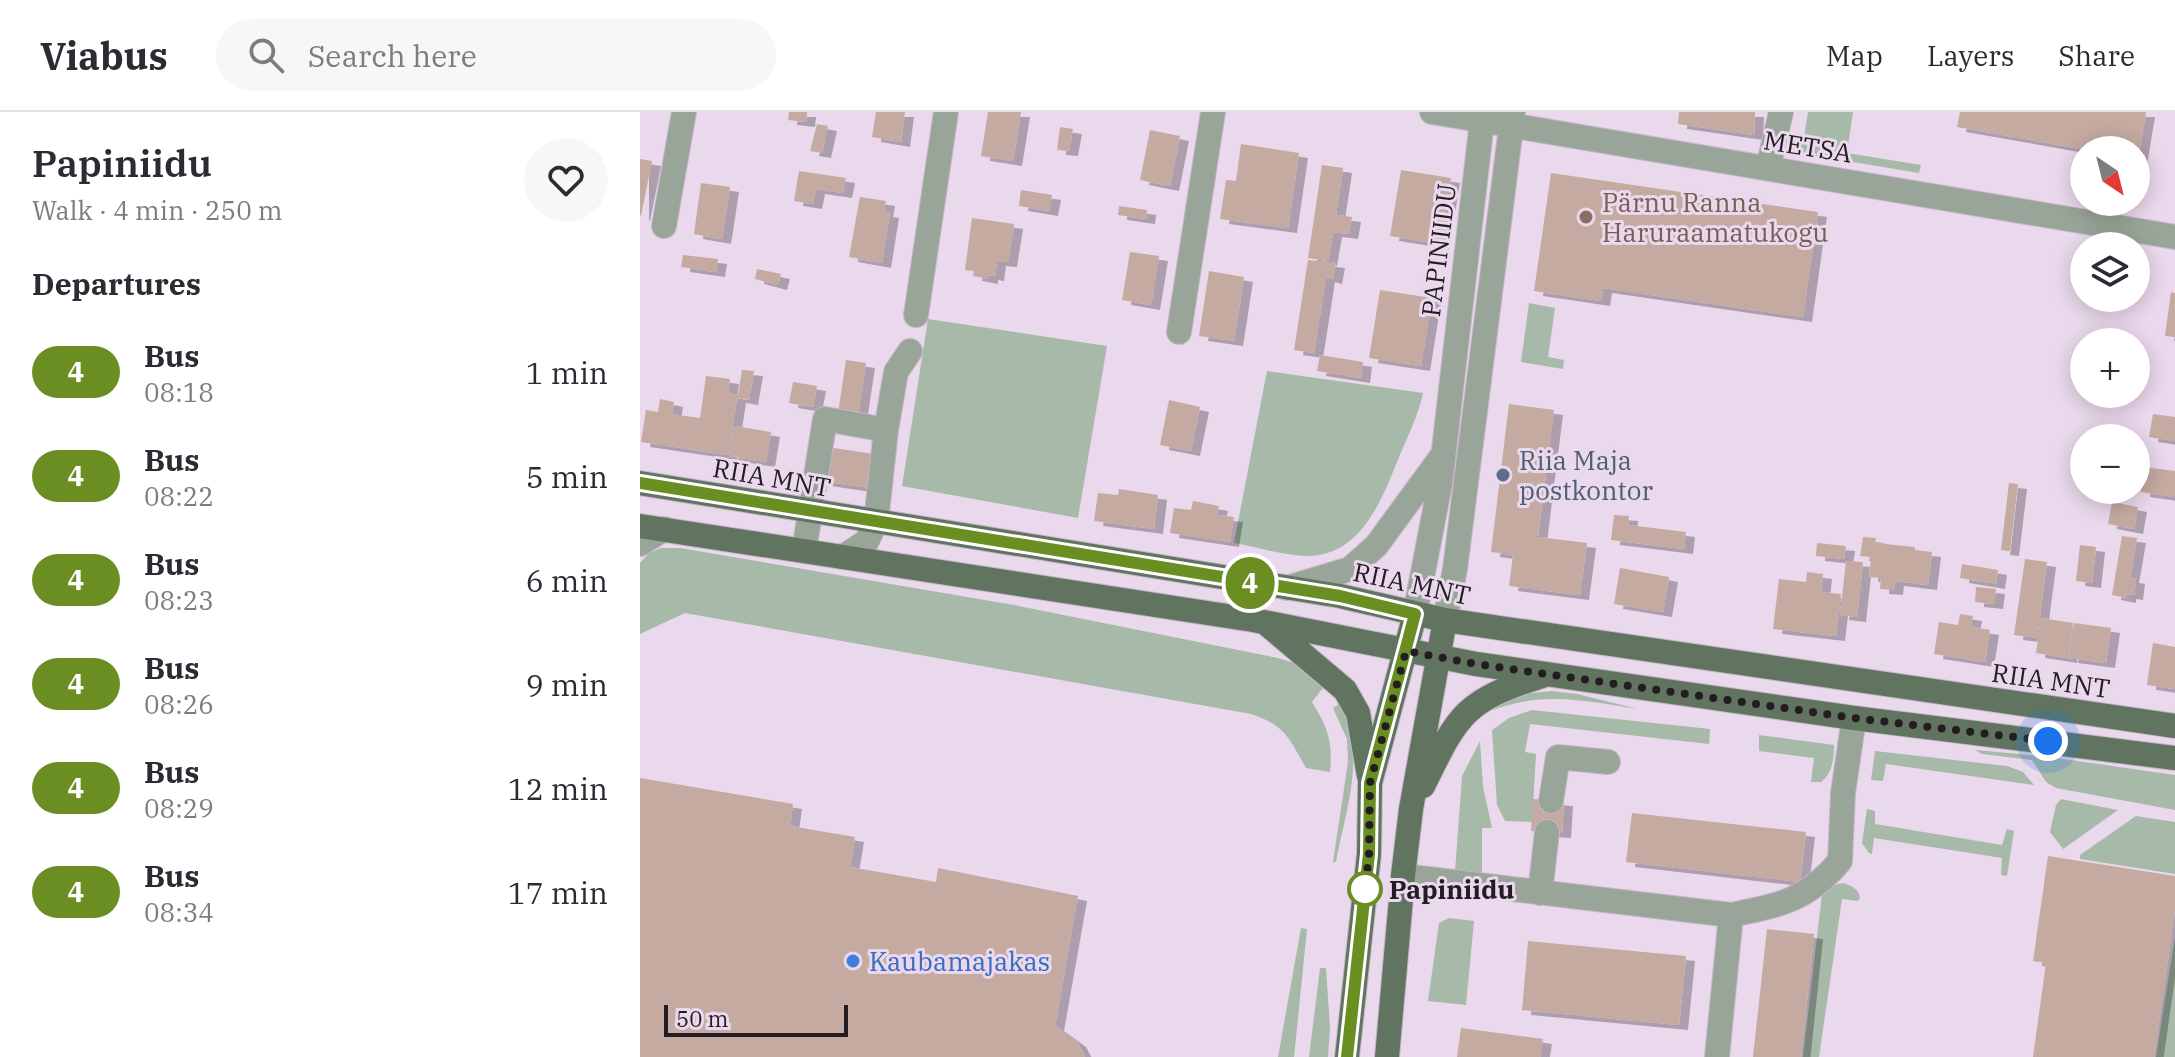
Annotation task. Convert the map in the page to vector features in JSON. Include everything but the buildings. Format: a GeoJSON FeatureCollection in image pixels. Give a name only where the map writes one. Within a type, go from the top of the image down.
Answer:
{"type":"FeatureCollection","features":[{"type":"Feature","properties":{"kind":"main road","name":"RIIA MNT"},"geometry":{"type":"LineString","coordinates":[[640,483],[1368,601],[1445,620],[2175,726]]}},
{"type":"Feature","properties":{"kind":"main road"},"geometry":{"type":"LineString","coordinates":[[652,527],[1266,623],[1438,657],[1548,674],[1854,718],[2175,758]]}},
{"type":"Feature","properties":{"kind":"main road","name":"PAPINIIDU"},"geometry":{"type":"LineString","coordinates":[[1347,1057],[1369,854],[1370,783],[1415,614]]}},
{"type":"Feature","properties":{"kind":"main road"},"geometry":{"type":"LineString","coordinates":[[1387,1057],[1411,809],[1445,620]]}},
{"type":"Feature","properties":{"kind":"main road"},"geometry":{"type":"LineString","coordinates":[[1266,623],[1345,690],[1358,713],[1370,783]]}},
{"type":"Feature","properties":{"kind":"main road"},"geometry":{"type":"LineString","coordinates":[[1411,809],[1453,726],[1474,704],[1507,687],[1548,674]]}},
{"type":"Feature","properties":{"kind":"street"},"geometry":{"type":"LineString","coordinates":[[664,226],[684,112]]}},
{"type":"Feature","properties":{"kind":"street"},"geometry":{"type":"LineString","coordinates":[[916,315],[946,112]]}},
{"type":"Feature","properties":{"kind":"street"},"geometry":{"type":"LineString","coordinates":[[1179,332],[1213,112]]}},
{"type":"Feature","properties":{"kind":"street","name":"METSA"},"geometry":{"type":"LineString","coordinates":[[1432,112],[1513,119],[1768,168],[2175,237]]}},
{"type":"Feature","properties":{"kind":"street"},"geometry":{"type":"LineString","coordinates":[[1768,168],[1781,112]]}},
{"type":"Feature","properties":{"kind":"street","name":"PAPINIIDU"},"geometry":{"type":"LineString","coordinates":[[1415,614],[1438,498],[1482,116]]}},
{"type":"Feature","properties":{"kind":"street"},"geometry":{"type":"LineString","coordinates":[[1445,620],[1455,569],[1513,119]]}},
{"type":"Feature","properties":{"kind":"street"},"geometry":{"type":"LineString","coordinates":[[843,557],[867,541],[876,522],[896,372],[910,351]]}},
{"type":"Feature","properties":{"kind":"street"},"geometry":{"type":"LineString","coordinates":[[804,551],[825,419],[886,430]]}},
{"type":"Feature","properties":{"kind":"street"},"geometry":{"type":"LineString","coordinates":[[1287,588],[1350,569],[1376,546],[1442,456]]}},
{"type":"Feature","properties":{"kind":"street"},"geometry":{"type":"LineString","coordinates":[[640,544],[652,527]]}},
{"type":"Feature","properties":{"kind":"street"},"geometry":{"type":"LineString","coordinates":[[1403,876],[1731,915],[1787,903],[1816,885],[1840,861],[1843,793],[1854,718]]}},
{"type":"Feature","properties":{"kind":"street"},"geometry":{"type":"LineString","coordinates":[[1551,801],[1558,757],[1608,762]]}},
{"type":"Feature","properties":{"kind":"street"},"geometry":{"type":"LineString","coordinates":[[1540,893],[1547,832]]}},
{"type":"Feature","properties":{"kind":"street"},"geometry":{"type":"LineString","coordinates":[[1717,1057],[1731,915]]}},
{"type":"Feature","properties":{"kind":"green space"},"geometry":{"type":"Polygon","coordinates":[[[1808,112],[1853,112],[1847,153],[1921,165],[1919,173],[1799,153],[1792,146],[1803,143],[1808,112]]]}},
{"type":"Feature","properties":{"kind":"green space"},"geometry":{"type":"Polygon","coordinates":[[[1529,303],[1555,308],[1548,357],[1564,360],[1563,369],[1521,362],[1529,303]]]}},
{"type":"Feature","properties":{"kind":"green space"},"geometry":{"type":"Polygon","coordinates":[[[928,319],[1107,346],[1078,518],[902,486],[928,319]]]}},
{"type":"Feature","properties":{"kind":"green space"},"geometry":{"type":"Polygon","coordinates":[[[1267,371],[1423,393],[1377,507],[1356,535],[1343,546],[1327,553],[1299,556],[1234,543],[1267,371]]]}},
{"type":"Feature","properties":{"kind":"green space"},"geometry":{"type":"Polygon","coordinates":[[[661,548],[680,548],[1014,605],[1278,658],[1303,666],[1326,684],[1312,702],[1328,736],[1330,772],[1306,768],[1279,728],[1251,714],[685,613],[640,634],[640,563],[649,553],[661,548]]]}},
{"type":"Feature","properties":{"kind":"green space"},"geometry":{"type":"Polygon","coordinates":[[[1552,691],[1638,709],[1548,699],[1493,710],[1492,706],[1521,694],[1552,691]]]}},
{"type":"Feature","properties":{"kind":"green space"},"geometry":{"type":"Polygon","coordinates":[[[1340,703],[1348,724],[1353,763],[1349,801],[1336,862],[1333,862],[1348,762],[1347,739],[1333,708],[1340,703]]]}},
{"type":"Feature","properties":{"kind":"green space"},"geometry":{"type":"Polygon","coordinates":[[[1532,710],[1710,729],[1709,744],[1530,724],[1525,752],[1536,754],[1532,822],[1505,821],[1497,805],[1492,730],[1509,718],[1532,710]]]}},
{"type":"Feature","properties":{"kind":"green space"},"geometry":{"type":"Polygon","coordinates":[[[1759,735],[1834,745],[1828,775],[1821,782],[1811,782],[1814,758],[1759,751],[1759,735]]]}},
{"type":"Feature","properties":{"kind":"green space"},"geometry":{"type":"Polygon","coordinates":[[[1480,741],[1483,787],[1492,828],[1482,828],[1482,874],[1455,872],[1462,776],[1480,741]]]}},
{"type":"Feature","properties":{"kind":"green space"},"geometry":{"type":"Polygon","coordinates":[[[1975,750],[2043,756],[2175,775],[2175,810],[2056,788],[2046,782],[2032,760],[1982,754],[1975,750]]]}},
{"type":"Feature","properties":{"kind":"green space"},"geometry":{"type":"Polygon","coordinates":[[[1875,751],[2007,766],[2023,772],[2034,785],[1886,764],[1883,781],[1871,780],[1875,751]]]}},
{"type":"Feature","properties":{"kind":"green space"},"geometry":{"type":"Polygon","coordinates":[[[2061,799],[2118,810],[2063,849],[2050,832],[2056,805],[2061,799]]]}},
{"type":"Feature","properties":{"kind":"green space"},"geometry":{"type":"Polygon","coordinates":[[[1867,809],[1875,811],[1875,824],[2002,845],[2007,829],[2014,831],[2007,876],[2001,875],[2002,858],[1874,838],[1872,854],[1869,853],[1862,843],[1867,809]]]}},
{"type":"Feature","properties":{"kind":"green space"},"geometry":{"type":"Polygon","coordinates":[[[2136,816],[2175,822],[2175,874],[2080,859],[2080,855],[2136,816]]]}},
{"type":"Feature","properties":{"kind":"green space"},"geometry":{"type":"Polygon","coordinates":[[[1843,883],[1854,888],[1860,898],[1858,901],[1842,899],[1819,1057],[1803,1057],[1822,894],[1830,886],[1843,883]]]}},
{"type":"Feature","properties":{"kind":"green space"},"geometry":{"type":"Polygon","coordinates":[[[1449,918],[1474,921],[1466,1005],[1428,1001],[1439,923],[1449,918]]]}},
{"type":"Feature","properties":{"kind":"green space"},"geometry":{"type":"Polygon","coordinates":[[[1301,928],[1307,929],[1294,1057],[1278,1057],[1301,928]]]}},
{"type":"Feature","properties":{"kind":"green space"},"geometry":{"type":"Polygon","coordinates":[[[2175,937],[2175,1057],[2156,1057],[2175,937]]]}},
{"type":"Feature","properties":{"kind":"green space"},"geometry":{"type":"Polygon","coordinates":[[[1320,968],[1326,968],[1330,1028],[1328,1057],[1309,1057],[1320,968]]]}},
{"type":"Feature","properties":{"kind":"bus line","name":"4"},"geometry":{"type":"LineString","coordinates":[[640,483],[1340,596],[1415,614],[1370,783],[1369,854],[1347,1057]]}},
{"type":"Feature","properties":{"kind":"place","name":"Pärnu Ranna Haruraamatukogu"},"geometry":{"type":"Point","coordinates":[1586,217]}},
{"type":"Feature","properties":{"kind":"place","name":"Riia Maja postkontor"},"geometry":{"type":"Point","coordinates":[1503,475]}},
{"type":"Feature","properties":{"kind":"place","name":"Papiniidu"},"geometry":{"type":"Point","coordinates":[1365,889]}},
{"type":"Feature","properties":{"kind":"place","name":"Kaubamajakas"},"geometry":{"type":"Point","coordinates":[853,961]}},
{"type":"Feature","properties":{"kind":"route"},"geometry":{"type":"LineString","coordinates":[[1365,889],[1364,900],[1369,854],[1370,783],[1406,651],[1476,664],[1854,718],[2048,741]]}}]}
